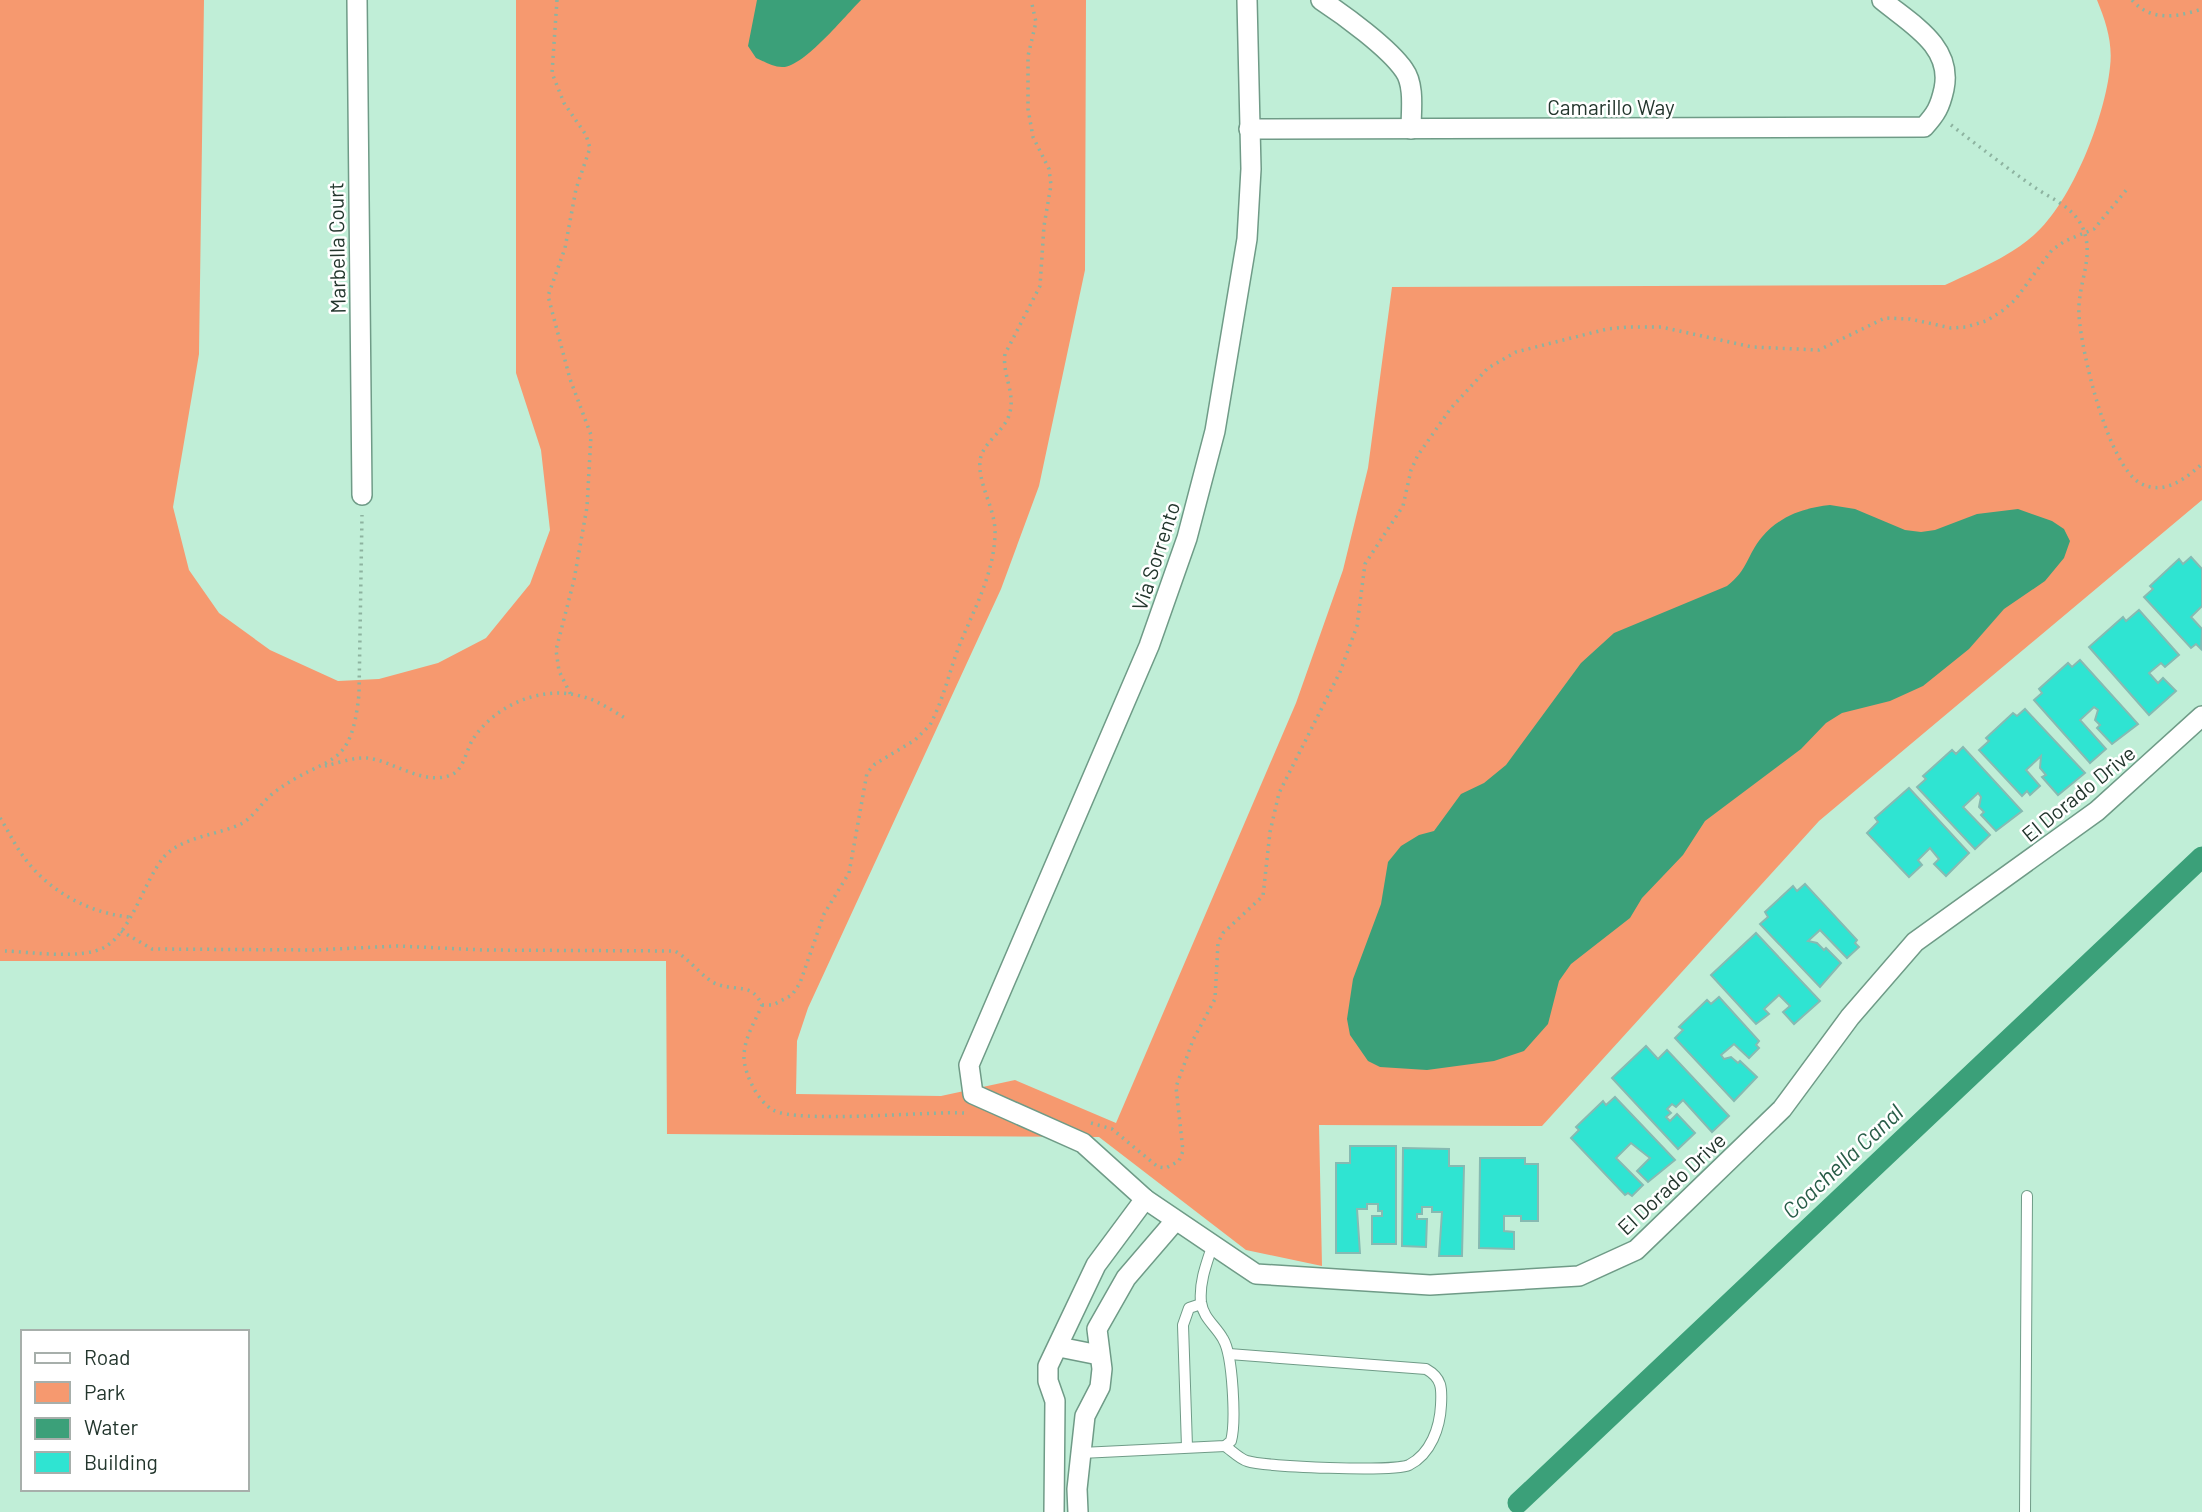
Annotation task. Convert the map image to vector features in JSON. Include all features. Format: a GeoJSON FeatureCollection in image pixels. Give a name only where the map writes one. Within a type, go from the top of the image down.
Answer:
{"type":"FeatureCollection","features":[{"type":"Feature","properties":{"kind":"street","name":"Marbella Court"},"geometry":{"type":"LineString","coordinates":[[357,0],[362,495]]}},
{"type":"Feature","properties":{"kind":"street","name":"Via Sorrento"},"geometry":{"type":"LineString","coordinates":[[975,1103],[970,1065],[1149,646],[1187,538],[1215,431],[1247,239],[1251,169],[1247,0]]}},
{"type":"Feature","properties":{"kind":"street"},"geometry":{"type":"LineString","coordinates":[[1321,0],[1345,16],[1405,71],[1411,94],[1411,129]]}},
{"type":"Feature","properties":{"kind":"street"},"geometry":{"type":"LineString","coordinates":[[1882,0],[1928,37],[1945,60],[1945,84],[1936,114]]}},
{"type":"Feature","properties":{"kind":"street","name":"Camarillo Way"},"geometry":{"type":"LineString","coordinates":[[1249,129],[1887,129],[1924,127],[1936,114]]}},
{"type":"Feature","properties":{"kind":"street","name":"El Dorado Drive"},"geometry":{"type":"LineString","coordinates":[[975,1103],[1083,1143],[1145,1199],[1256,1274],[1430,1284],[1578,1276],[1636,1250],[1782,1109],[1850,1017],[1915,942],[2097,811],[2202,716]]}},
{"type":"Feature","properties":{"kind":"street"},"geometry":{"type":"LineString","coordinates":[[1054,1512],[1055,1401],[1048,1381],[1048,1366],[1096,1265],[1145,1199]]}},
{"type":"Feature","properties":{"kind":"street"},"geometry":{"type":"LineString","coordinates":[[1078,1512],[1085,1416],[1100,1388],[1102,1369],[1097,1329],[1126,1278],[1175,1221]]}},
{"type":"Feature","properties":{"kind":"street"},"geometry":{"type":"LineString","coordinates":[[1059,1347],[1099,1355]]}},
{"type":"Feature","properties":{"kind":"lane"},"geometry":{"type":"LineString","coordinates":[[2025,1512],[2027,1196]]}},
{"type":"Feature","properties":{"kind":"lane"},"geometry":{"type":"LineString","coordinates":[[1213,1244],[1202,1277],[1201,1304],[1211,1325],[1223,1338],[1229,1354],[1233,1433],[1231,1441],[1225,1446]]}},
{"type":"Feature","properties":{"kind":"lane"},"geometry":{"type":"LineString","coordinates":[[1187,1447],[1183,1325],[1189,1308],[1201,1304]]}},
{"type":"Feature","properties":{"kind":"lane"},"geometry":{"type":"LineString","coordinates":[[1081,1453],[1225,1446],[1247,1461],[1304,1466],[1398,1468],[1418,1459],[1433,1440],[1441,1421],[1442,1386],[1437,1376],[1426,1369],[1229,1354]]}},
{"type":"Feature","properties":{"kind":"path"},"geometry":{"type":"LineString","coordinates":[[557,0],[552,73],[564,103],[586,135],[590,148],[576,189],[565,247],[548,296],[570,379],[591,435],[587,508],[574,580],[556,650],[559,671],[571,695]]}},
{"type":"Feature","properties":{"kind":"path"},"geometry":{"type":"LineString","coordinates":[[762,1005],[773,1005],[787,999],[800,983],[815,933],[853,863],[864,778],[874,764],[915,740],[930,725],[984,586],[995,536],[990,501],[981,476],[981,457],[1005,424],[1011,410],[1012,394],[1004,367],[1005,354],[1040,286],[1044,226],[1050,200],[1051,176],[1033,137],[1028,109],[1028,56],[1035,22],[1031,0]]}},
{"type":"Feature","properties":{"kind":"path"},"geometry":{"type":"LineString","coordinates":[[2132,0],[2142,10],[2160,16],[2202,9]]}},
{"type":"Feature","properties":{"kind":"path"},"geometry":{"type":"LineString","coordinates":[[1936,114],[2063,204],[2073,213],[2085,234],[2088,260],[2080,292],[2080,326],[2108,434],[2118,454],[2138,481],[2156,487],[2175,484],[2202,464]]}},
{"type":"Feature","properties":{"kind":"path"},"geometry":{"type":"LineString","coordinates":[[1089,1123],[1112,1129],[1158,1167],[1166,1168],[1179,1161],[1183,1152],[1177,1087],[1193,1040],[1215,999],[1218,943],[1223,933],[1264,896],[1270,832],[1279,793],[1340,672],[1357,626],[1365,564],[1403,506],[1411,470],[1418,455],[1451,408],[1489,368],[1516,352],[1606,329],[1628,327],[1661,327],[1752,347],[1819,350],[1885,318],[1910,319],[1951,328],[1966,327],[1986,321],[2015,300],[2052,250],[2065,241],[2085,234],[2108,215],[2129,188]]}},
{"type":"Feature","properties":{"kind":"path"},"geometry":{"type":"LineString","coordinates":[[5,951],[86,954],[105,947],[121,931],[164,856],[187,843],[244,822],[276,790],[341,756],[356,724],[362,495]]}},
{"type":"Feature","properties":{"kind":"path"},"geometry":{"type":"LineString","coordinates":[[316,768],[364,758],[429,776],[452,775],[459,769],[485,724],[499,711],[530,697],[586,697],[625,718]]}},
{"type":"Feature","properties":{"kind":"path"},"geometry":{"type":"LineString","coordinates":[[0,818],[21,854],[49,883],[95,910],[129,916]]}},
{"type":"Feature","properties":{"kind":"path"},"geometry":{"type":"LineString","coordinates":[[121,931],[152,949],[314,950],[398,946],[483,950],[675,951],[691,960],[702,974],[720,985],[752,991],[762,1005]]}},
{"type":"Feature","properties":{"kind":"path"},"geometry":{"type":"LineString","coordinates":[[762,1005],[751,1025],[743,1058],[747,1073],[762,1101],[773,1111],[786,1115],[843,1116],[975,1103]]}},
{"type":"Feature","properties":{"kind":"green space"},"geometry":{"type":"Polygon","coordinates":[[[0,0],[204,0],[199,354],[173,507],[189,570],[219,613],[270,650],[338,681],[379,679],[438,663],[486,638],[530,584],[550,530],[541,450],[516,373],[516,0],[1086,0],[1085,270],[1039,486],[1001,589],[808,1008],[797,1041],[796,1094],[941,1096],[1015,1080],[1116,1123],[1296,703],[1343,570],[1368,468],[1392,287],[1945,285],[2003,257],[2034,235],[2061,202],[2073,181],[2094,133],[2110,67],[2108,33],[2097,0],[2202,0],[2202,500],[1819,821],[1542,1126],[1319,1125],[1322,1266],[1246,1250],[1099,1137],[667,1134],[666,961],[0,961],[0,0]]]}},
{"type":"Feature","properties":{"kind":"water"},"geometry":{"type":"Polygon","coordinates":[[[757,0],[861,0],[812,51],[791,65],[782,67],[756,58],[748,46],[757,0]]]}},
{"type":"Feature","properties":{"kind":"water"},"geometry":{"type":"Polygon","coordinates":[[[1830,505],[1855,509],[1905,530],[1921,532],[1935,530],[1977,514],[2018,509],[2052,521],[2064,529],[2070,541],[2064,558],[2045,581],[2004,609],[1969,649],[1923,686],[1890,701],[1842,713],[1826,723],[1801,749],[1705,821],[1683,855],[1642,898],[1630,918],[1571,964],[1559,981],[1548,1024],[1524,1051],[1494,1061],[1427,1070],[1380,1067],[1368,1061],[1350,1035],[1347,1019],[1353,979],[1381,904],[1388,862],[1401,846],[1419,835],[1434,831],[1461,794],[1484,783],[1506,765],[1581,663],[1614,633],[1727,586],[1739,574],[1762,537],[1776,524],[1801,511],[1830,505]]]}},
{"type":"Feature","properties":{"kind":"building"},"geometry":{"type":"Polygon","coordinates":[[[2191,557],[2202,569],[2202,606],[2191,617],[2202,629],[2201,649],[2196,644],[2191,648],[2144,597],[2153,589],[2150,586],[2179,559],[2183,564],[2191,557]]]}},
{"type":"Feature","properties":{"kind":"building"},"geometry":{"type":"Polygon","coordinates":[[[2139,610],[2179,655],[2165,667],[2161,663],[2149,673],[2158,683],[2163,678],[2176,691],[2149,715],[2089,647],[2123,617],[2126,621],[2139,610]]]}},
{"type":"Feature","properties":{"kind":"building"},"geometry":{"type":"Polygon","coordinates":[[[2080,660],[2138,724],[2112,744],[2097,728],[2100,725],[2095,720],[2098,710],[2094,707],[2080,720],[2106,749],[2090,763],[2034,700],[2042,693],[2039,689],[2068,663],[2072,667],[2080,660]]]}},
{"type":"Feature","properties":{"kind":"building"},"geometry":{"type":"Polygon","coordinates":[[[2025,709],[2085,773],[2058,795],[2042,777],[2046,775],[2040,768],[2041,756],[2026,770],[2040,786],[2030,795],[2027,791],[2022,796],[1979,750],[1989,741],[1986,738],[2013,713],[2017,716],[2025,709]]]}},
{"type":"Feature","properties":{"kind":"building"},"geometry":{"type":"Polygon","coordinates":[[[1963,747],[2022,811],[1996,831],[1981,815],[1984,812],[1979,807],[1981,797],[1978,793],[1963,807],[1990,835],[1975,849],[1917,787],[1926,779],[1923,776],[1952,750],[1956,754],[1963,747]]]}},
{"type":"Feature","properties":{"kind":"building"},"geometry":{"type":"Polygon","coordinates":[[[1909,788],[1969,853],[1946,876],[1934,864],[1939,859],[1930,848],[1918,860],[1922,865],[1909,877],[1867,833],[1878,822],[1875,818],[1909,788]]]}},
{"type":"Feature","properties":{"kind":"building"},"geometry":{"type":"Polygon","coordinates":[[[1805,884],[1857,940],[1855,943],[1859,947],[1847,958],[1820,930],[1808,941],[1817,943],[1824,950],[1826,948],[1841,963],[1820,987],[1760,924],[1768,917],[1765,912],[1793,886],[1797,891],[1805,884]]]}},
{"type":"Feature","properties":{"kind":"building"},"geometry":{"type":"Polygon","coordinates":[[[1756,933],[1820,1001],[1794,1024],[1783,1012],[1790,1006],[1779,995],[1764,1009],[1769,1014],[1756,1024],[1711,975],[1756,933]]]}},
{"type":"Feature","properties":{"kind":"building"},"geometry":{"type":"Polygon","coordinates":[[[1719,997],[1759,1041],[1756,1045],[1759,1048],[1749,1058],[1734,1044],[1721,1055],[1724,1059],[1731,1057],[1738,1063],[1740,1061],[1757,1077],[1734,1101],[1675,1038],[1683,1030],[1679,1027],[1707,1000],[1711,1004],[1719,997]]]}},
{"type":"Feature","properties":{"kind":"building"},"geometry":{"type":"Polygon","coordinates":[[[1646,1046],[1658,1059],[1667,1050],[1729,1116],[1712,1132],[1683,1100],[1676,1107],[1672,1104],[1667,1109],[1671,1113],[1666,1117],[1670,1121],[1677,1114],[1695,1133],[1678,1149],[1612,1078],[1646,1046]]]}},
{"type":"Feature","properties":{"kind":"building"},"geometry":{"type":"Polygon","coordinates":[[[1615,1097],[1675,1160],[1648,1182],[1637,1171],[1650,1158],[1631,1143],[1616,1158],[1643,1185],[1632,1196],[1628,1193],[1625,1195],[1571,1138],[1579,1130],[1576,1127],[1603,1101],[1606,1105],[1615,1097]]]}},
{"type":"Feature","properties":{"kind":"building"},"geometry":{"type":"Polygon","coordinates":[[[1350,1146],[1396,1146],[1396,1244],[1372,1244],[1372,1216],[1382,1216],[1382,1211],[1378,1211],[1378,1204],[1367,1204],[1367,1209],[1357,1209],[1360,1253],[1336,1253],[1336,1163],[1350,1163],[1350,1146]]]}},
{"type":"Feature","properties":{"kind":"building"},"geometry":{"type":"Polygon","coordinates":[[[1403,1148],[1449,1149],[1449,1166],[1464,1166],[1462,1256],[1439,1256],[1442,1212],[1432,1212],[1432,1207],[1422,1207],[1422,1214],[1417,1214],[1417,1219],[1427,1219],[1426,1247],[1402,1246],[1403,1148]]]}},
{"type":"Feature","properties":{"kind":"building"},"geometry":{"type":"Polygon","coordinates":[[[1480,1158],[1525,1158],[1525,1164],[1538,1164],[1538,1221],[1521,1221],[1521,1216],[1504,1216],[1504,1231],[1514,1232],[1514,1249],[1479,1248],[1480,1158]]]}},
{"type":"Feature","properties":{"kind":"waterway","name":"Coachella Canal"},"geometry":{"type":"LineString","coordinates":[[1518,1503],[2202,857]]}}]}
